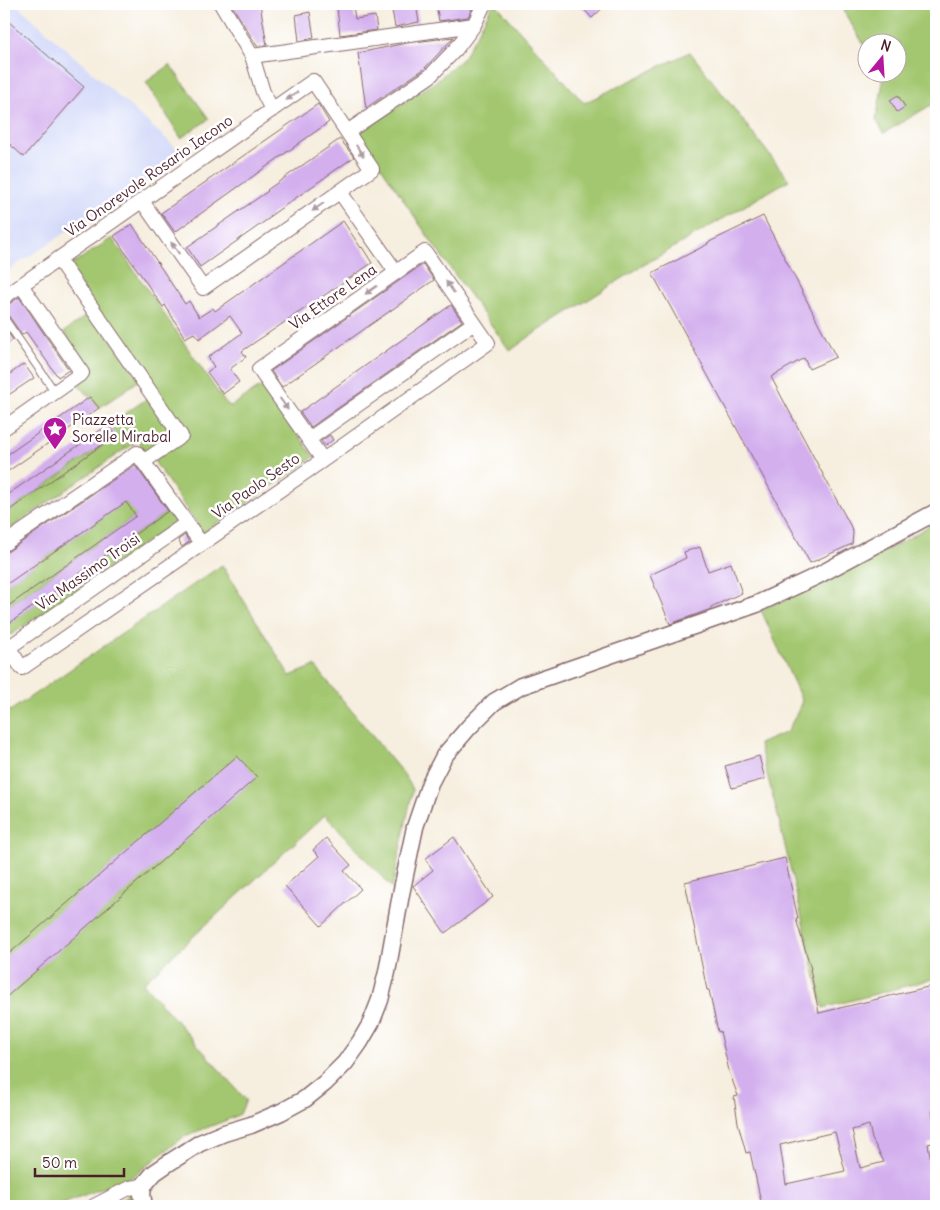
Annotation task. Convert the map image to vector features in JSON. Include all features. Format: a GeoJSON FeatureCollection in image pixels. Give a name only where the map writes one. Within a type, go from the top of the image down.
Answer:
{"type":"FeatureCollection","features":[{"type":"Feature","properties":{"kind":"street"},"geometry":{"type":"LineString","coordinates":[[221,4],[252,56],[263,92],[272,110]]}},
{"type":"Feature","properties":{"kind":"street"},"geometry":{"type":"LineString","coordinates":[[142,201],[203,288],[372,169],[347,132],[430,76],[456,49],[474,25],[484,4]]}},
{"type":"Feature","properties":{"kind":"street"},"geometry":{"type":"LineString","coordinates":[[252,56],[474,25]]}},
{"type":"Feature","properties":{"kind":"street","name":"Via Onorevole Rosario Iacono"},"geometry":{"type":"LineString","coordinates":[[4,297],[312,82],[347,132]]}},
{"type":"Feature","properties":{"kind":"street"},"geometry":{"type":"LineString","coordinates":[[340,192],[396,272]]}},
{"type":"Feature","properties":{"kind":"street","name":"Via Ettore Lena"},"geometry":{"type":"LineString","coordinates":[[309,439],[259,369],[396,272],[425,252],[474,323]]}},
{"type":"Feature","properties":{"kind":"street"},"geometry":{"type":"LineString","coordinates":[[4,544],[140,458],[182,436],[58,259]]}},
{"type":"Feature","properties":{"kind":"street"},"geometry":{"type":"LineString","coordinates":[[4,428],[82,373],[21,285]]}},
{"type":"Feature","properties":{"kind":"street"},"geometry":{"type":"LineString","coordinates":[[323,460],[309,439],[474,323]]}},
{"type":"Feature","properties":{"kind":"street","name":"Via Paolo Sesto"},"geometry":{"type":"LineString","coordinates":[[6,645],[22,668],[323,460],[488,343],[474,323]]}},
{"type":"Feature","properties":{"kind":"street"},"geometry":{"type":"LineString","coordinates":[[140,458],[201,544]]}},
{"type":"Feature","properties":{"kind":"street"},"geometry":{"type":"LineString","coordinates":[[144,1206],[143,1186],[154,1173],[200,1143],[251,1125],[305,1099],[345,1063],[360,1042],[371,1023],[380,1000],[415,828],[430,783],[444,756],[494,702],[521,686],[757,604],[817,576],[936,512]]}},
{"type":"Feature","properties":{"kind":"street","name":"Via Massimo Troisi"},"geometry":{"type":"LineString","coordinates":[[6,645],[187,523]]}},
{"type":"Feature","properties":{"kind":"street"},"geometry":{"type":"LineString","coordinates":[[94,1206],[130,1188],[143,1186]]}},
{"type":"Feature","properties":{"kind":"lane"},"geometry":{"type":"LineString","coordinates":[[4,318],[55,392]]}},
{"type":"Feature","properties":{"kind":"shaded area"},"geometry":{"type":"Polygon","coordinates":[[[4,4],[16,4],[184,155],[4,273],[4,4]]]}},
{"type":"Feature","properties":{"kind":"green space"},"geometry":{"type":"Polygon","coordinates":[[[493,4],[496,4],[584,103],[690,52],[789,180],[642,266],[510,351],[435,247],[358,132],[435,82],[463,58],[493,4]]]}},
{"type":"Feature","properties":{"kind":"green space"},"geometry":{"type":"Polygon","coordinates":[[[846,4],[936,4],[936,102],[884,133],[876,120],[883,82],[908,82],[908,32],[858,32],[858,35],[844,12],[846,4]]]}},
{"type":"Feature","properties":{"kind":"green space"},"geometry":{"type":"Polygon","coordinates":[[[170,65],[209,119],[181,138],[146,82],[170,65]]]}},
{"type":"Feature","properties":{"kind":"green space"},"geometry":{"type":"Polygon","coordinates":[[[112,238],[224,401],[230,406],[233,405],[263,385],[314,457],[203,533],[154,461],[184,437],[68,267],[112,238]]]}},
{"type":"Feature","properties":{"kind":"green space"},"geometry":{"type":"Polygon","coordinates":[[[91,312],[140,380],[99,408],[78,384],[93,373],[64,332],[91,312]]]}},
{"type":"Feature","properties":{"kind":"green space"},"geometry":{"type":"Polygon","coordinates":[[[151,396],[178,435],[150,456],[138,441],[126,449],[124,446],[125,449],[4,533],[4,514],[116,436],[108,425],[151,396]]]}},
{"type":"Feature","properties":{"kind":"green space"},"geometry":{"type":"Polygon","coordinates":[[[150,485],[160,499],[4,609],[4,586],[150,485]]]}},
{"type":"Feature","properties":{"kind":"green space"},"geometry":{"type":"Polygon","coordinates":[[[168,511],[175,522],[11,635],[5,626],[168,511]]]}},
{"type":"Feature","properties":{"kind":"green space"},"geometry":{"type":"Polygon","coordinates":[[[936,522],[936,978],[823,1008],[759,744],[787,732],[802,701],[761,610],[893,547],[936,522]]]}},
{"type":"Feature","properties":{"kind":"green space"},"geometry":{"type":"Polygon","coordinates":[[[222,565],[290,676],[315,666],[405,776],[413,789],[392,888],[325,815],[143,983],[246,1100],[240,1114],[185,1136],[132,1177],[55,1206],[4,1206],[4,702],[10,711],[222,565]]]}},
{"type":"Feature","properties":{"kind":"green space"},"geometry":{"type":"Polygon","coordinates":[[[133,1194],[136,1206],[104,1206],[133,1194]]]}},
{"type":"Feature","properties":{"kind":"building"},"geometry":{"type":"Polygon","coordinates":[[[231,4],[260,4],[267,45],[257,46],[231,4]]]}},
{"type":"Feature","properties":{"kind":"building"},"geometry":{"type":"Polygon","coordinates":[[[391,4],[416,4],[419,22],[395,27],[391,4]]]}},
{"type":"Feature","properties":{"kind":"building"},"geometry":{"type":"Polygon","coordinates":[[[436,4],[474,4],[468,17],[439,21],[436,4]]]}},
{"type":"Feature","properties":{"kind":"building"},"geometry":{"type":"Polygon","coordinates":[[[579,4],[607,4],[592,18],[579,4]]]}},
{"type":"Feature","properties":{"kind":"building"},"geometry":{"type":"Polygon","coordinates":[[[353,5],[355,19],[375,16],[377,30],[340,35],[337,7],[353,5]]]}},
{"type":"Feature","properties":{"kind":"building"},"geometry":{"type":"Polygon","coordinates":[[[310,12],[314,38],[299,41],[296,15],[310,12]]]}},
{"type":"Feature","properties":{"kind":"building"},"geometry":{"type":"Polygon","coordinates":[[[9,22],[84,87],[24,157],[4,139],[4,28],[9,22]]]}},
{"type":"Feature","properties":{"kind":"building"},"geometry":{"type":"Polygon","coordinates":[[[454,37],[424,69],[366,108],[358,53],[407,43],[454,37]]]}},
{"type":"Feature","properties":{"kind":"building"},"geometry":{"type":"Polygon","coordinates":[[[898,95],[905,107],[897,112],[890,100],[898,95]]]}},
{"type":"Feature","properties":{"kind":"building"},"geometry":{"type":"Polygon","coordinates":[[[318,104],[329,122],[175,232],[161,213],[318,104]]]}},
{"type":"Feature","properties":{"kind":"building"},"geometry":{"type":"Polygon","coordinates":[[[340,139],[354,157],[200,267],[187,247],[340,139]]]}},
{"type":"Feature","properties":{"kind":"building"},"geometry":{"type":"Polygon","coordinates":[[[763,216],[836,357],[809,369],[804,358],[771,377],[853,532],[852,544],[810,563],[652,273],[707,243],[763,216]]]}},
{"type":"Feature","properties":{"kind":"building"},"geometry":{"type":"Polygon","coordinates":[[[343,221],[372,263],[242,351],[246,357],[230,369],[239,382],[223,394],[207,372],[214,367],[208,357],[242,333],[230,316],[199,339],[194,333],[185,338],[165,305],[163,307],[114,236],[132,224],[185,304],[189,301],[199,317],[213,308],[215,311],[343,221]]]}},
{"type":"Feature","properties":{"kind":"building"},"geometry":{"type":"Polygon","coordinates":[[[423,264],[434,280],[282,387],[271,371],[423,264]]]}},
{"type":"Feature","properties":{"kind":"building"},"geometry":{"type":"Polygon","coordinates":[[[19,297],[69,370],[58,377],[26,332],[22,335],[8,315],[4,313],[4,306],[19,297]]]}},
{"type":"Feature","properties":{"kind":"building"},"geometry":{"type":"Polygon","coordinates":[[[451,305],[462,321],[311,427],[300,412],[451,305]]]}},
{"type":"Feature","properties":{"kind":"building"},"geometry":{"type":"Polygon","coordinates":[[[4,327],[13,340],[4,347],[4,327]]]}},
{"type":"Feature","properties":{"kind":"building"},"geometry":{"type":"Polygon","coordinates":[[[24,364],[34,378],[4,398],[4,378],[24,364]]]}},
{"type":"Feature","properties":{"kind":"building"},"geometry":{"type":"Polygon","coordinates":[[[90,397],[99,408],[4,474],[4,457],[90,397]]]}},
{"type":"Feature","properties":{"kind":"building"},"geometry":{"type":"Polygon","coordinates":[[[108,425],[116,435],[4,514],[4,497],[108,425]]]}},
{"type":"Feature","properties":{"kind":"building"},"geometry":{"type":"Polygon","coordinates":[[[330,435],[333,440],[325,446],[321,441],[330,435]]]}},
{"type":"Feature","properties":{"kind":"building"},"geometry":{"type":"Polygon","coordinates":[[[135,465],[168,511],[4,627],[4,609],[136,516],[126,502],[4,586],[4,554],[135,465]]]}},
{"type":"Feature","properties":{"kind":"building"},"geometry":{"type":"Polygon","coordinates":[[[185,535],[189,542],[182,547],[178,540],[185,535]]]}},
{"type":"Feature","properties":{"kind":"building"},"geometry":{"type":"Polygon","coordinates":[[[700,547],[708,571],[731,563],[742,593],[711,607],[711,609],[670,624],[650,575],[686,558],[684,552],[700,547]]]}},
{"type":"Feature","properties":{"kind":"building"},"geometry":{"type":"Polygon","coordinates":[[[237,756],[257,777],[4,999],[4,958],[237,756]]]}},
{"type":"Feature","properties":{"kind":"building"},"geometry":{"type":"Polygon","coordinates":[[[759,756],[765,779],[732,788],[725,766],[759,756]]]}},
{"type":"Feature","properties":{"kind":"building"},"geometry":{"type":"Polygon","coordinates":[[[454,837],[493,897],[445,933],[413,886],[433,870],[425,859],[454,837]]]}},
{"type":"Feature","properties":{"kind":"building"},"geometry":{"type":"Polygon","coordinates":[[[326,838],[351,865],[344,871],[361,889],[321,926],[285,886],[319,856],[313,850],[326,838]]]}},
{"type":"Feature","properties":{"kind":"building"},"geometry":{"type":"Polygon","coordinates":[[[785,858],[798,919],[796,919],[811,969],[819,1013],[936,985],[936,1109],[932,1110],[936,1142],[928,1144],[936,1187],[936,1206],[762,1206],[750,1152],[746,1153],[738,1123],[734,1097],[738,1096],[729,1071],[720,1031],[718,1032],[709,990],[707,990],[685,882],[785,858]],[[869,1125],[852,1130],[860,1168],[884,1162],[872,1139],[869,1125]],[[835,1132],[780,1145],[786,1184],[845,1171],[835,1132]]]}},
{"type":"Feature","properties":{"kind":"place","name":"Piazzetta Sorelle Mirabal"},"geometry":{"type":"Point","coordinates":[55,450]}}]}
